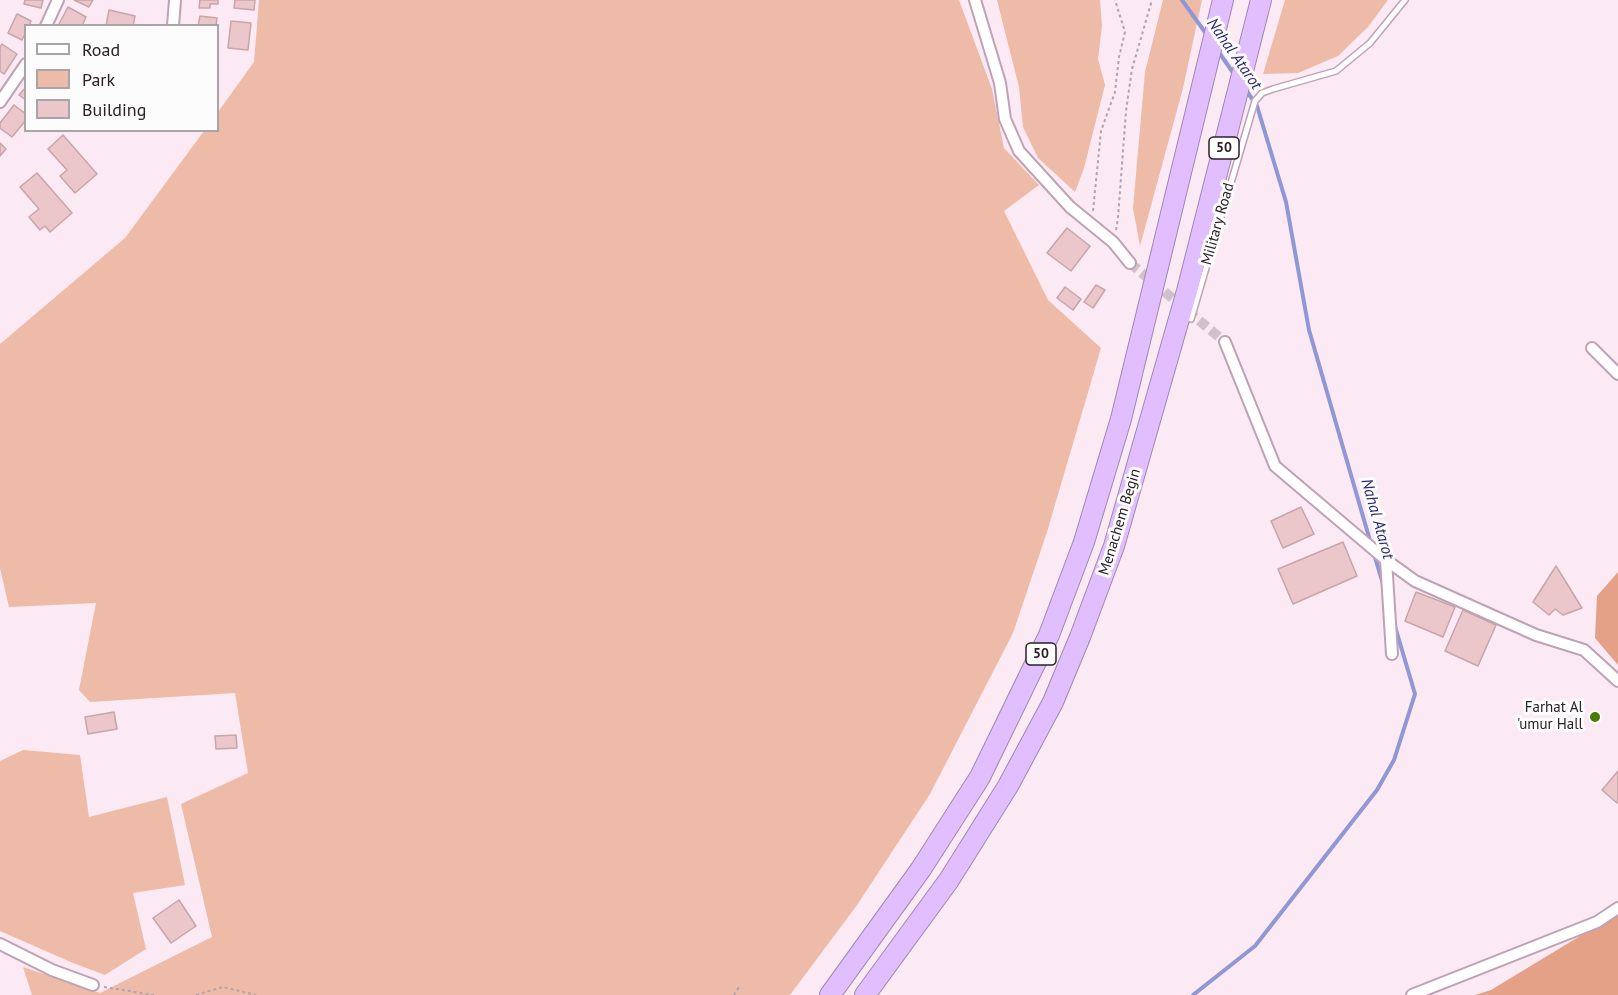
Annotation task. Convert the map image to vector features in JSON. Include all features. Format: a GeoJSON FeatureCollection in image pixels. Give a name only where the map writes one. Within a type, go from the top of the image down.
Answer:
{"type":"FeatureCollection","features":[{"type":"Feature","properties":{"kind":"highway","name":"Menachem Begin"},"geometry":{"type":"LineString","coordinates":[[830,995],[921,869],[980,777],[1049,635],[1084,542],[1121,419],[1223,0]]}},
{"type":"Feature","properties":{"kind":"highway","name":"Menachem Begin"},"geometry":{"type":"LineString","coordinates":[[865,995],[949,880],[1008,786],[1053,702],[1080,637],[1114,546],[1187,291],[1261,2]]}},
{"type":"Feature","properties":{"kind":"street"},"geometry":{"type":"LineString","coordinates":[[47,24],[58,0]]}},
{"type":"Feature","properties":{"kind":"street"},"geometry":{"type":"LineString","coordinates":[[173,24],[175,0]]}},
{"type":"Feature","properties":{"kind":"street"},"geometry":{"type":"LineString","coordinates":[[975,0],[1000,83],[1005,119],[1020,151],[1070,207],[1113,242],[1130,263]]}},
{"type":"Feature","properties":{"kind":"street"},"geometry":{"type":"LineString","coordinates":[[0,102],[24,67]]}},
{"type":"Feature","properties":{"kind":"street"},"geometry":{"type":"LineString","coordinates":[[1225,342],[1275,466],[1386,560],[1415,581],[1536,635],[1584,650],[1618,681]]}},
{"type":"Feature","properties":{"kind":"street"},"geometry":{"type":"LineString","coordinates":[[1592,348],[1618,374]]}},
{"type":"Feature","properties":{"kind":"street"},"geometry":{"type":"LineString","coordinates":[[1386,560],[1392,654]]}},
{"type":"Feature","properties":{"kind":"street"},"geometry":{"type":"LineString","coordinates":[[1413,995],[1597,922],[1618,908]]}},
{"type":"Feature","properties":{"kind":"street"},"geometry":{"type":"LineString","coordinates":[[0,944],[52,970],[93,984]]}},
{"type":"Feature","properties":{"kind":"lane","name":"Military Road"},"geometry":{"type":"LineString","coordinates":[[1191,319],[1255,101],[1262,93],[1336,71],[1370,43],[1405,0]]}},
{"type":"Feature","properties":{"kind":"path"},"geometry":{"type":"LineString","coordinates":[[1092,225],[1101,131],[1115,92],[1119,57],[1125,32],[1115,0]]}},
{"type":"Feature","properties":{"kind":"path"},"geometry":{"type":"LineString","coordinates":[[1113,242],[1118,219],[1126,111],[1132,69],[1152,0]]}},
{"type":"Feature","properties":{"kind":"path"},"geometry":{"type":"LineString","coordinates":[[93,984],[154,995]]}},
{"type":"Feature","properties":{"kind":"path"},"geometry":{"type":"LineString","coordinates":[[196,995],[223,987],[256,995]]}},
{"type":"Feature","properties":{"kind":"path"},"geometry":{"type":"LineString","coordinates":[[734,995],[739,987]]}},
{"type":"Feature","properties":{"kind":"green space"},"geometry":{"type":"Polygon","coordinates":[[[259,0],[959,0],[992,89],[1004,148],[1039,185],[1004,211],[1048,300],[1101,348],[1047,532],[1013,633],[930,794],[857,905],[790,995],[32,995],[23,967],[100,993],[212,937],[181,804],[248,773],[235,693],[90,702],[79,690],[96,603],[9,607],[0,568],[0,344],[125,238],[203,132],[219,132],[219,111],[254,62],[259,0]]]}},
{"type":"Feature","properties":{"kind":"green space"},"geometry":{"type":"Polygon","coordinates":[[[997,0],[1100,0],[1102,26],[1098,59],[1105,85],[1084,168],[1075,192],[1038,158],[1023,127],[1019,87],[997,0]]]}},
{"type":"Feature","properties":{"kind":"green space"},"geometry":{"type":"Polygon","coordinates":[[[1163,0],[1202,0],[1183,88],[1140,246],[1133,208],[1145,72],[1163,0]]]}},
{"type":"Feature","properties":{"kind":"green space"},"geometry":{"type":"Polygon","coordinates":[[[1285,0],[1388,0],[1368,27],[1338,56],[1298,73],[1263,74],[1285,0]]]}},
{"type":"Feature","properties":{"kind":"green space"},"geometry":{"type":"Polygon","coordinates":[[[23,750],[80,755],[89,817],[167,797],[185,885],[133,893],[146,949],[105,975],[0,931],[0,761],[23,750]]]}},
{"type":"Feature","properties":{"kind":"shaded area"},"geometry":{"type":"Polygon","coordinates":[[[1618,572],[1618,665],[1595,638],[1597,596],[1618,572]]]}},
{"type":"Feature","properties":{"kind":"shaded area"},"geometry":{"type":"Polygon","coordinates":[[[1618,913],[1618,995],[1475,995],[1491,990],[1618,913]]]}},
{"type":"Feature","properties":{"kind":"building"},"geometry":{"type":"Polygon","coordinates":[[[25,0],[43,0],[41,8],[24,4],[25,0]]]}},
{"type":"Feature","properties":{"kind":"building"},"geometry":{"type":"Polygon","coordinates":[[[74,0],[93,0],[89,7],[74,0]]]}},
{"type":"Feature","properties":{"kind":"building"},"geometry":{"type":"Polygon","coordinates":[[[200,0],[218,0],[218,4],[210,4],[210,8],[199,8],[200,0]]]}},
{"type":"Feature","properties":{"kind":"building"},"geometry":{"type":"Polygon","coordinates":[[[235,0],[255,0],[254,10],[234,8],[235,0]]]}},
{"type":"Feature","properties":{"kind":"building"},"geometry":{"type":"Polygon","coordinates":[[[68,7],[86,17],[83,24],[59,24],[68,7]]]}},
{"type":"Feature","properties":{"kind":"building"},"geometry":{"type":"Polygon","coordinates":[[[109,10],[135,16],[133,24],[106,24],[109,10]]]}},
{"type":"Feature","properties":{"kind":"building"},"geometry":{"type":"Polygon","coordinates":[[[17,14],[31,21],[30,24],[24,24],[22,40],[8,33],[17,14]]]}},
{"type":"Feature","properties":{"kind":"building"},"geometry":{"type":"Polygon","coordinates":[[[200,16],[217,18],[216,24],[198,24],[200,16]]]}},
{"type":"Feature","properties":{"kind":"building"},"geometry":{"type":"Polygon","coordinates":[[[231,21],[251,23],[248,50],[228,48],[231,21]]]}},
{"type":"Feature","properties":{"kind":"building"},"geometry":{"type":"Polygon","coordinates":[[[2,44],[17,54],[4,74],[0,71],[2,44]]]}},
{"type":"Feature","properties":{"kind":"building"},"geometry":{"type":"Polygon","coordinates":[[[24,89],[24,99],[19,95],[24,89]]]}},
{"type":"Feature","properties":{"kind":"building"},"geometry":{"type":"Polygon","coordinates":[[[14,105],[24,112],[24,122],[12,137],[0,128],[0,123],[14,105]]]}},
{"type":"Feature","properties":{"kind":"building"},"geometry":{"type":"Polygon","coordinates":[[[63,135],[97,174],[75,193],[60,176],[67,170],[48,149],[63,135]]]}},
{"type":"Feature","properties":{"kind":"building"},"geometry":{"type":"Polygon","coordinates":[[[0,143],[6,149],[0,156],[0,143]]]}},
{"type":"Feature","properties":{"kind":"building"},"geometry":{"type":"Polygon","coordinates":[[[37,173],[72,213],[50,232],[45,226],[40,230],[29,217],[39,209],[20,187],[37,173]]]}},
{"type":"Feature","properties":{"kind":"building"},"geometry":{"type":"Polygon","coordinates":[[[1067,228],[1090,246],[1071,271],[1047,253],[1067,228]]]}},
{"type":"Feature","properties":{"kind":"building"},"geometry":{"type":"Polygon","coordinates":[[[1096,285],[1105,290],[1093,308],[1084,302],[1096,285]]]}},
{"type":"Feature","properties":{"kind":"building"},"geometry":{"type":"Polygon","coordinates":[[[1065,287],[1081,299],[1073,310],[1057,298],[1065,287]]]}},
{"type":"Feature","properties":{"kind":"building"},"geometry":{"type":"Polygon","coordinates":[[[1301,507],[1314,534],[1283,548],[1271,521],[1301,507]]]}},
{"type":"Feature","properties":{"kind":"building"},"geometry":{"type":"Polygon","coordinates":[[[1343,542],[1357,576],[1293,604],[1278,569],[1343,542]]]}},
{"type":"Feature","properties":{"kind":"building"},"geometry":{"type":"Polygon","coordinates":[[[1556,566],[1582,608],[1563,615],[1555,609],[1549,615],[1533,602],[1556,566]]]}},
{"type":"Feature","properties":{"kind":"building"},"geometry":{"type":"Polygon","coordinates":[[[1416,592],[1455,607],[1443,637],[1405,621],[1416,592]]]}},
{"type":"Feature","properties":{"kind":"building"},"geometry":{"type":"Polygon","coordinates":[[[1463,610],[1496,625],[1478,666],[1445,651],[1463,610]]]}},
{"type":"Feature","properties":{"kind":"building"},"geometry":{"type":"Polygon","coordinates":[[[114,712],[117,729],[88,734],[85,717],[114,712]]]}},
{"type":"Feature","properties":{"kind":"building"},"geometry":{"type":"Polygon","coordinates":[[[236,735],[237,748],[216,749],[215,736],[236,735]]]}},
{"type":"Feature","properties":{"kind":"building"},"geometry":{"type":"Polygon","coordinates":[[[1618,771],[1618,802],[1617,803],[1602,790],[1618,771]]]}},
{"type":"Feature","properties":{"kind":"building"},"geometry":{"type":"Polygon","coordinates":[[[179,900],[196,926],[171,943],[153,918],[179,900]]]}},
{"type":"Feature","properties":{"kind":"waterway","name":"Nahal Atarot"},"geometry":{"type":"LineString","coordinates":[[1182,0],[1207,35]]}},
{"type":"Feature","properties":{"kind":"waterway","name":"Nahal Atarot"},"geometry":{"type":"LineString","coordinates":[[1218,51],[1234,74]]}},
{"type":"Feature","properties":{"kind":"waterway","name":"Nahal Atarot"},"geometry":{"type":"LineString","coordinates":[[1246,90],[1257,106],[1286,202],[1309,330],[1371,544]]}},
{"type":"Feature","properties":{"kind":"waterway","name":"Nahal Atarot"},"geometry":{"type":"LineString","coordinates":[[1374,554],[1383,584]]}},
{"type":"Feature","properties":{"kind":"waterway","name":"Nahal Atarot"},"geometry":{"type":"LineString","coordinates":[[1193,995],[1255,946],[1377,790],[1394,760],[1415,694],[1394,623]]}},
{"type":"Feature","properties":{"kind":"tunnel"},"geometry":{"type":"LineString","coordinates":[[1130,263],[1225,342]]}},
{"type":"Feature","properties":{"kind":"place","name":"Farhat Al 'umur Hall"},"geometry":{"type":"Point","coordinates":[1595,717]}}]}
